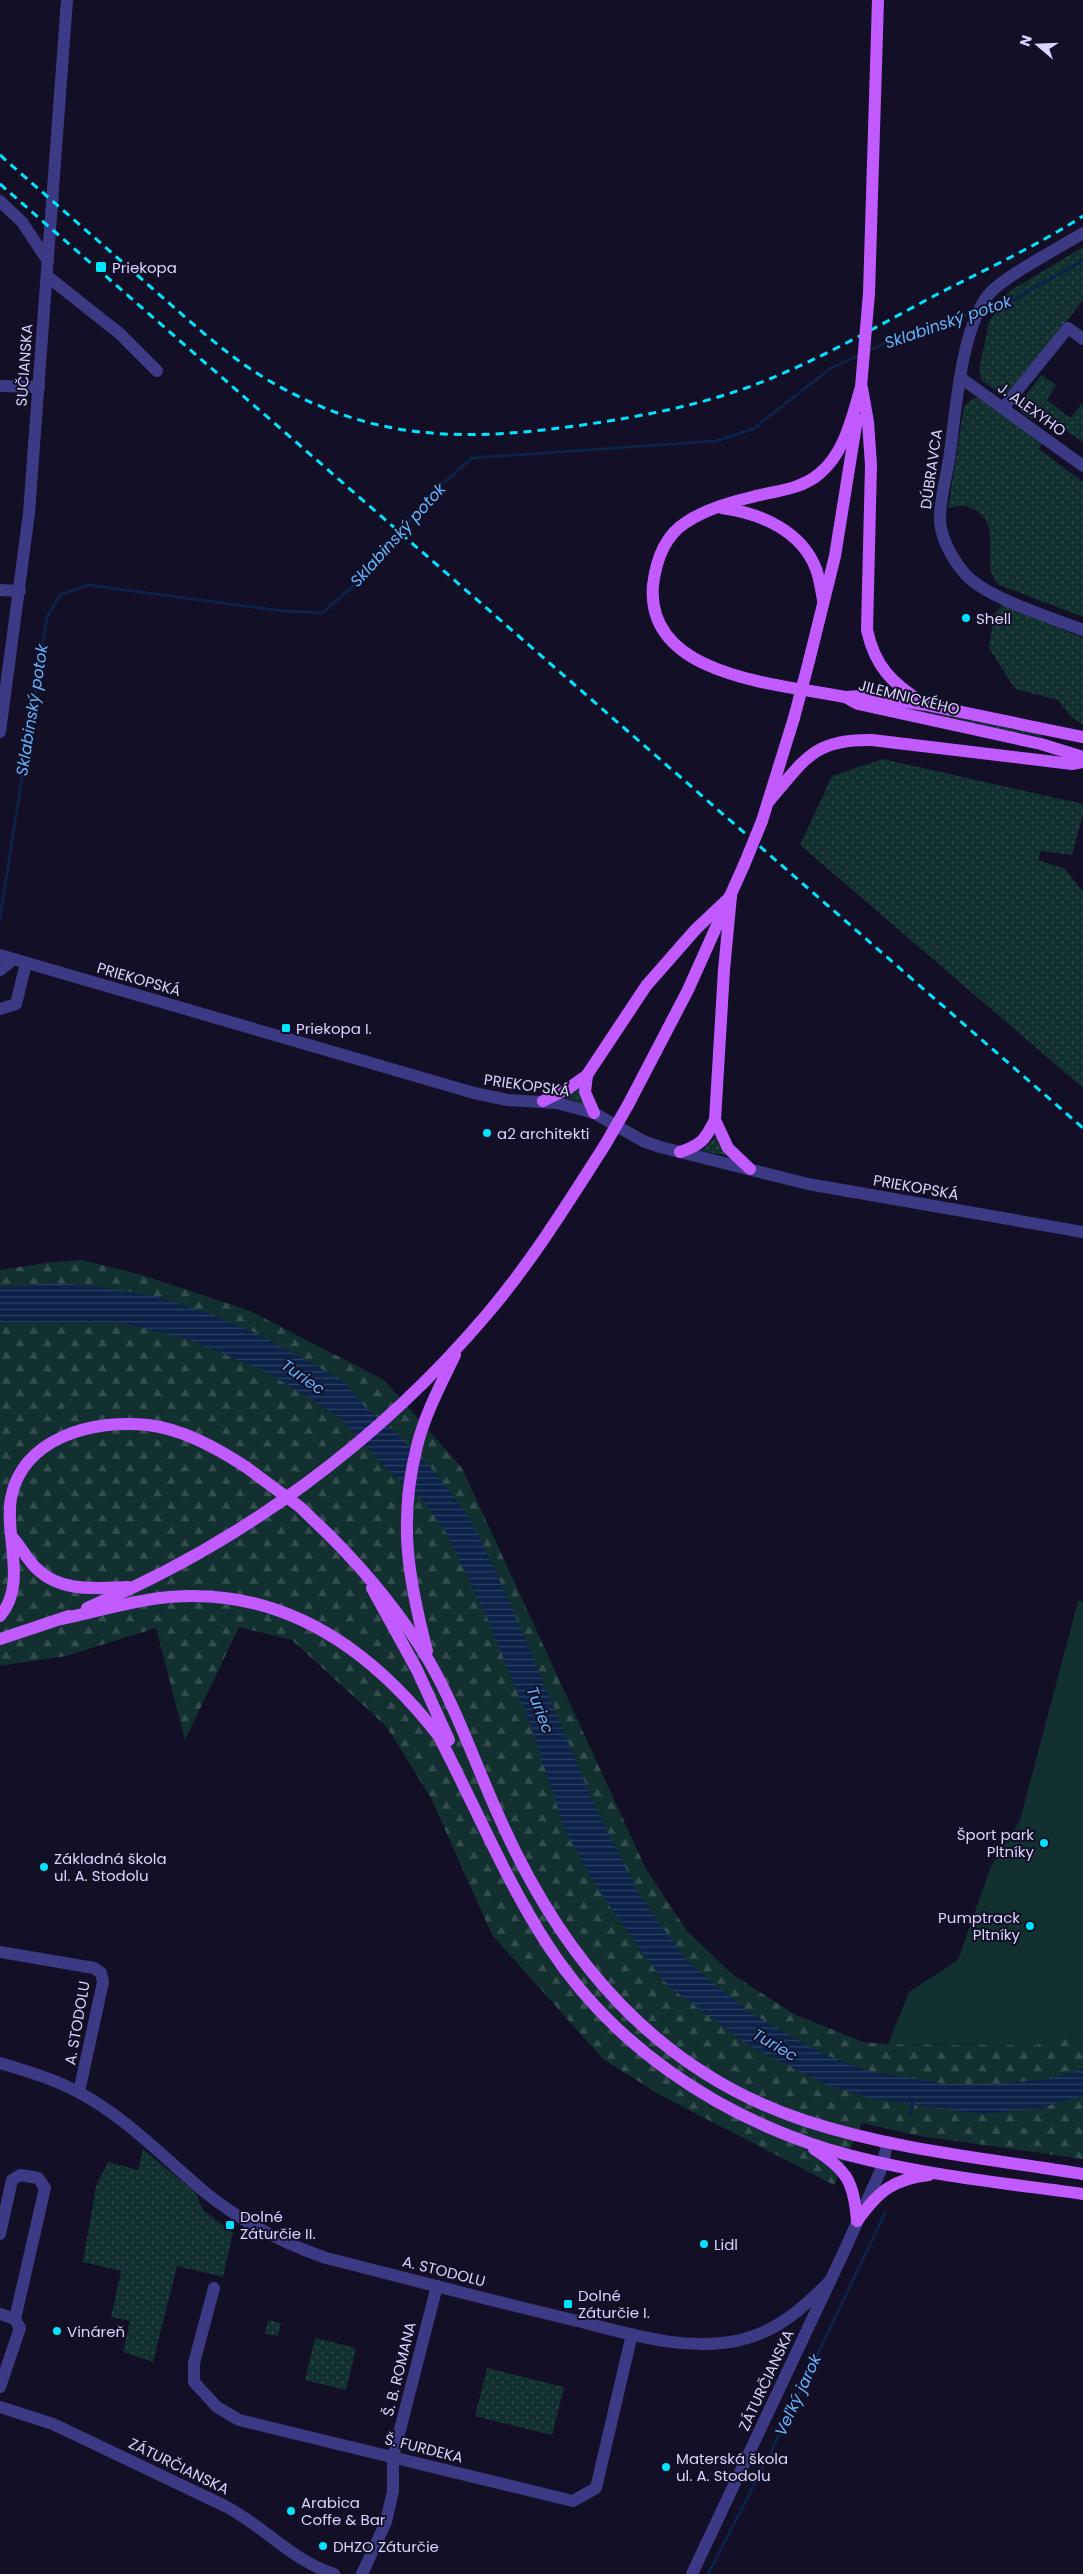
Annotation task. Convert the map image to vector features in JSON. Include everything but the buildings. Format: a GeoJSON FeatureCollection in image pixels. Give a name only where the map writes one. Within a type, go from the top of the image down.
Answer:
{"type":"FeatureCollection","features":[{"type":"Feature","properties":{"kind":"main road"},"geometry":{"type":"LineString","coordinates":[[0,1639],[61,1619],[133,1587],[248,1524],[338,1460],[397,1407],[459,1346],[515,1278],[553,1226],[628,1105],[688,990],[731,896],[762,821],[794,718],[824,604],[850,471],[862,387],[869,293],[878,0]]}},
{"type":"Feature","properties":{"kind":"main road"},"geometry":{"type":"LineString","coordinates":[[845,697],[716,670],[685,654],[668,635],[659,621],[654,603],[654,582],[658,559],[665,544],[683,524],[701,513],[748,497],[797,487],[820,474],[839,450],[862,387]]}},
{"type":"Feature","properties":{"kind":"main road"},"geometry":{"type":"LineString","coordinates":[[862,387],[868,422],[871,465],[867,630],[875,655],[887,675],[899,687],[927,705]]}},
{"type":"Feature","properties":{"kind":"main road"},"geometry":{"type":"LineString","coordinates":[[719,508],[742,510],[764,518],[781,528],[800,544],[817,570],[824,604]]}},
{"type":"Feature","properties":{"kind":"main road","name":"JILEMNICKÉHO"},"geometry":{"type":"LineString","coordinates":[[845,697],[860,696],[927,705],[1083,737]]}},
{"type":"Feature","properties":{"kind":"main road","name":"JILEMNICKÉHO"},"geometry":{"type":"LineString","coordinates":[[845,697],[858,704],[1041,744],[1083,757]]}},
{"type":"Feature","properties":{"kind":"main road"},"geometry":{"type":"LineString","coordinates":[[768,801],[804,759],[816,749],[847,739],[872,740],[1072,764],[1083,762]]}},
{"type":"Feature","properties":{"kind":"main road"},"geometry":{"type":"LineString","coordinates":[[543,1101],[569,1088],[587,1075],[646,986],[696,929],[731,896]]}},
{"type":"Feature","properties":{"kind":"main road"},"geometry":{"type":"LineString","coordinates":[[680,1152],[698,1146],[708,1136],[715,1120],[724,970],[731,896]]}},
{"type":"Feature","properties":{"kind":"main road"},"geometry":{"type":"LineString","coordinates":[[587,1075],[585,1092],[594,1113]]}},
{"type":"Feature","properties":{"kind":"main road"},"geometry":{"type":"LineString","coordinates":[[715,1120],[728,1148],[750,1169]]}},
{"type":"Feature","properties":{"kind":"main road"},"geometry":{"type":"LineString","coordinates":[[459,1346],[430,1407],[415,1453],[410,1480],[407,1518],[407,1561],[411,1590],[430,1663],[501,1822],[531,1884],[567,1942],[608,1993],[666,2047],[724,2085],[753,2100],[805,2121],[888,2142],[1083,2174]]}},
{"type":"Feature","properties":{"kind":"main road"},"geometry":{"type":"LineString","coordinates":[[0,1616],[10,1600],[13,1582],[13,1538],[9,1518],[11,1499],[15,1484],[24,1467],[43,1447],[78,1431],[99,1426],[149,1425],[200,1441],[246,1466],[300,1507],[382,1592],[430,1663]]}},
{"type":"Feature","properties":{"kind":"main road"},"geometry":{"type":"LineString","coordinates":[[13,1538],[35,1567],[52,1580],[87,1588],[133,1587]]}},
{"type":"Feature","properties":{"kind":"main road"},"geometry":{"type":"LineString","coordinates":[[365,1575],[418,1670],[457,1758],[467,1790]]}},
{"type":"Feature","properties":{"kind":"main road"},"geometry":{"type":"LineString","coordinates":[[61,1619],[167,1597],[194,1595],[226,1597],[259,1603],[287,1612],[318,1627],[349,1647],[406,1697],[438,1735],[467,1790],[513,1888],[550,1948],[595,2006],[632,2042],[686,2083],[744,2116],[799,2139],[883,2162],[938,2174],[1083,2194]]}},
{"type":"Feature","properties":{"kind":"main road"},"geometry":{"type":"LineString","coordinates":[[799,2139],[842,2168],[854,2189],[857,2221]]}},
{"type":"Feature","properties":{"kind":"main road"},"geometry":{"type":"LineString","coordinates":[[857,2221],[876,2196],[896,2182],[938,2174]]}},
{"type":"Feature","properties":{"kind":"street","name":"SUČIANSKA"},"geometry":{"type":"LineString","coordinates":[[0,732],[20,591],[39,387],[67,0]]}},
{"type":"Feature","properties":{"kind":"street"},"geometry":{"type":"LineString","coordinates":[[0,202],[22,222],[48,261]]}},
{"type":"Feature","properties":{"kind":"street","name":"DÚBRAVCA"},"geometry":{"type":"LineString","coordinates":[[1083,233],[1000,284],[987,296],[977,312],[970,332],[961,378],[940,513],[940,524],[947,546],[968,577],[987,590],[1083,630]]}},
{"type":"Feature","properties":{"kind":"street"},"geometry":{"type":"LineString","coordinates":[[47,276],[119,333],[157,372]]}},
{"type":"Feature","properties":{"kind":"street"},"geometry":{"type":"LineString","coordinates":[[1003,408],[1068,328],[1083,339]]}},
{"type":"Feature","properties":{"kind":"street","name":"J. ALEXYHO"},"geometry":{"type":"LineString","coordinates":[[961,378],[1083,466]]}},
{"type":"Feature","properties":{"kind":"street"},"geometry":{"type":"LineString","coordinates":[[0,386],[39,387]]}},
{"type":"Feature","properties":{"kind":"street"},"geometry":{"type":"LineString","coordinates":[[0,590],[20,591]]}},
{"type":"Feature","properties":{"kind":"street","name":"PRIEKOPSKÁ"},"geometry":{"type":"LineString","coordinates":[[0,956],[474,1094],[508,1100],[543,1101],[594,1113],[643,1141],[680,1152],[865,1195],[1083,1232]]}},
{"type":"Feature","properties":{"kind":"street"},"geometry":{"type":"LineString","coordinates":[[0,970],[20,961],[16,1004],[0,1009]]}},
{"type":"Feature","properties":{"kind":"street","name":"A. STODOLU"},"geometry":{"type":"LineString","coordinates":[[0,1952],[94,1968],[101,1974],[103,1982],[79,2092]]}},
{"type":"Feature","properties":{"kind":"street","name":"A. STODOLU"},"geometry":{"type":"LineString","coordinates":[[0,2063],[58,2082],[79,2092],[120,2120],[227,2208],[282,2241],[326,2258],[632,2334],[696,2345],[718,2344],[754,2336],[783,2323],[830,2281]]}},
{"type":"Feature","properties":{"kind":"street","name":"ZÁTURČIANSKA"},"geometry":{"type":"LineString","coordinates":[[692,2574],[830,2281],[883,2162],[888,2142]]}},
{"type":"Feature","properties":{"kind":"street"},"geometry":{"type":"LineString","coordinates":[[0,2234],[12,2180],[20,2175],[38,2178],[45,2188],[15,2318],[20,2328],[0,2387]]}},
{"type":"Feature","properties":{"kind":"street","name":"Š. B. ROMANA"},"geometry":{"type":"LineString","coordinates":[[362,2574],[386,2522],[393,2492],[394,2457],[437,2286]]}},
{"type":"Feature","properties":{"kind":"street","name":"Š. FURDEKA"},"geometry":{"type":"LineString","coordinates":[[214,2288],[194,2362],[194,2382],[217,2407],[239,2420],[573,2501],[596,2488],[632,2334]]}},
{"type":"Feature","properties":{"kind":"street"},"geometry":{"type":"LineString","coordinates":[[0,2314],[15,2318]]}},
{"type":"Feature","properties":{"kind":"street","name":"ZÁTURČIANSKA"},"geometry":{"type":"LineString","coordinates":[[0,2407],[53,2424],[233,2511],[313,2571],[334,2574]]}},
{"type":"Feature","properties":{"kind":"green space"},"geometry":{"type":"Polygon","coordinates":[[[1083,247],[1083,300],[1006,398],[981,380],[979,370],[989,322],[1008,292],[1083,247]]]}},
{"type":"Feature","properties":{"kind":"green space"},"geometry":{"type":"Polygon","coordinates":[[[1041,375],[1056,385],[1047,400],[1070,418],[1083,403],[1083,442],[1038,411],[1031,419],[1019,410],[1021,402],[1041,375]]]}},
{"type":"Feature","properties":{"kind":"green space"},"geometry":{"type":"Polygon","coordinates":[[[974,398],[980,398],[1043,442],[1039,449],[1083,482],[1083,617],[999,585],[993,577],[990,568],[989,528],[985,519],[977,511],[967,506],[948,508],[964,406],[974,398]]]}},
{"type":"Feature","properties":{"kind":"green space"},"geometry":{"type":"Polygon","coordinates":[[[1003,605],[1083,638],[1083,725],[1070,716],[1058,700],[1015,689],[989,648],[994,614],[1003,605]]]}},
{"type":"Feature","properties":{"kind":"green space"},"geometry":{"type":"Polygon","coordinates":[[[854,698],[1042,734],[1041,737],[854,698]]]}},
{"type":"Feature","properties":{"kind":"green space"},"geometry":{"type":"Polygon","coordinates":[[[883,759],[1083,804],[1083,815],[1072,855],[1041,851],[1038,860],[1065,869],[1083,892],[1083,1088],[800,845],[832,776],[883,759]]]}},
{"type":"Feature","properties":{"kind":"green space"},"geometry":{"type":"Polygon","coordinates":[[[580,1087],[584,1104],[564,1098],[580,1087]]]}},
{"type":"Feature","properties":{"kind":"green space"},"geometry":{"type":"Polygon","coordinates":[[[716,1136],[728,1156],[702,1151],[716,1136]]]}},
{"type":"Feature","properties":{"kind":"green space"},"geometry":{"type":"Polygon","coordinates":[[[82,1260],[142,1275],[248,1310],[384,1380],[462,1468],[646,1869],[687,1931],[732,1974],[794,2014],[863,2042],[888,2044],[1035,2045],[1083,2033],[1083,2159],[920,2136],[862,2123],[834,2185],[660,2095],[603,2059],[492,1935],[431,1798],[386,1726],[292,1640],[239,1627],[185,1740],[156,1628],[66,1656],[0,1666],[0,1270],[52,1262],[82,1260]]]}},
{"type":"Feature","properties":{"kind":"green space","name":"Šport park Pltníky"},"geometry":{"type":"Polygon","coordinates":[[[1078,1601],[1083,1602],[1083,2033],[1035,2045],[888,2044],[909,1992],[958,1960],[991,1866],[1020,1820],[1078,1601]]]}},
{"type":"Feature","properties":{"kind":"green space"},"geometry":{"type":"Polygon","coordinates":[[[143,2149],[196,2193],[203,2210],[233,2233],[223,2277],[177,2266],[153,2362],[123,2352],[130,2321],[111,2317],[121,2271],[83,2262],[96,2186],[108,2162],[138,2170],[143,2149]]]}},
{"type":"Feature","properties":{"kind":"green space"},"geometry":{"type":"Polygon","coordinates":[[[268,2320],[281,2323],[278,2336],[265,2334],[268,2320]]]}},
{"type":"Feature","properties":{"kind":"green space"},"geometry":{"type":"Polygon","coordinates":[[[315,2338],[356,2348],[346,2390],[305,2380],[315,2338]]]}},
{"type":"Feature","properties":{"kind":"green space"},"geometry":{"type":"Polygon","coordinates":[[[487,2368],[564,2387],[552,2435],[475,2416],[487,2368]]]}},
{"type":"Feature","properties":{"kind":"water","name":"Turiec"},"geometry":{"type":"Polygon","coordinates":[[[56,1283],[102,1287],[155,1296],[210,1314],[256,1333],[345,1382],[365,1407],[399,1435],[433,1470],[471,1520],[508,1598],[597,1811],[640,1896],[688,1962],[749,2012],[819,2052],[865,2070],[945,2084],[994,2084],[1049,2079],[1083,2069],[1083,2096],[1040,2108],[980,2114],[869,2098],[827,2085],[751,2047],[671,1988],[662,1979],[622,1924],[597,1887],[574,1847],[564,1827],[529,1721],[485,1613],[445,1531],[426,1504],[387,1469],[339,1417],[265,1371],[187,1339],[118,1322],[0,1322],[0,1287],[56,1283]]]}},
{"type":"Feature","properties":{"kind":"waterway","name":"Sklabinský potok"},"geometry":{"type":"LineString","coordinates":[[983,310],[1010,302],[1083,260]]}},
{"type":"Feature","properties":{"kind":"waterway","name":"Sklabinský potok"},"geometry":{"type":"LineString","coordinates":[[868,351],[899,337],[973,313]]}},
{"type":"Feature","properties":{"kind":"waterway","name":"Sklabinský potok"},"geometry":{"type":"LineString","coordinates":[[0,918],[47,617],[60,595],[88,585],[283,611],[322,613],[365,576],[430,495],[472,458],[716,441],[753,429],[831,368],[860,355]]}},
{"type":"Feature","properties":{"kind":"waterway","name":"Veľký jarok"},"geometry":{"type":"LineString","coordinates":[[910,2115],[913,2104],[911,2101]]}},
{"type":"Feature","properties":{"kind":"waterway","name":"Veľký jarok"},"geometry":{"type":"LineString","coordinates":[[708,2574],[769,2456],[885,2213]]}},
{"type":"Feature","properties":{"kind":"railway"},"geometry":{"type":"LineString","coordinates":[[0,155],[196,327],[257,373],[312,403],[351,418],[427,433],[466,435],[546,430],[635,417],[702,402],[724,395],[767,380],[830,351],[1027,248],[1083,216]]}},
{"type":"Feature","properties":{"kind":"railway"},"geometry":{"type":"LineString","coordinates":[[0,184],[1083,1128]]}},
{"type":"Feature","properties":{"kind":"place","name":"Priekopa"},"geometry":{"type":"Point","coordinates":[101,267]}},
{"type":"Feature","properties":{"kind":"place","name":"Shell"},"geometry":{"type":"Point","coordinates":[966,618]}},
{"type":"Feature","properties":{"kind":"place","name":"Priekopa I."},"geometry":{"type":"Point","coordinates":[286,1028]}},
{"type":"Feature","properties":{"kind":"place","name":"a2 architekti"},"geometry":{"type":"Point","coordinates":[487,1133]}},
{"type":"Feature","properties":{"kind":"place","name":"Šport park Pltníky"},"geometry":{"type":"Point","coordinates":[1044,1843]}},
{"type":"Feature","properties":{"kind":"place","name":"Základná škola ul. A. Stodolu"},"geometry":{"type":"Point","coordinates":[44,1867]}},
{"type":"Feature","properties":{"kind":"place","name":"Pumptrack Pltníky"},"geometry":{"type":"Point","coordinates":[1030,1926]}},
{"type":"Feature","properties":{"kind":"place","name":"Dolné Záturčie II."},"geometry":{"type":"Point","coordinates":[230,2225]}},
{"type":"Feature","properties":{"kind":"place","name":"Lidl"},"geometry":{"type":"Point","coordinates":[704,2244]}},
{"type":"Feature","properties":{"kind":"place","name":"Dolné Záturčie I."},"geometry":{"type":"Point","coordinates":[568,2304]}},
{"type":"Feature","properties":{"kind":"place","name":"Vináreň"},"geometry":{"type":"Point","coordinates":[57,2331]}},
{"type":"Feature","properties":{"kind":"place","name":"Materská škola ul. A. Stodolu"},"geometry":{"type":"Point","coordinates":[666,2467]}},
{"type":"Feature","properties":{"kind":"place","name":"Arabica Coffe & Bar"},"geometry":{"type":"Point","coordinates":[291,2511]}},
{"type":"Feature","properties":{"kind":"place","name":"DHZO Záturčie"},"geometry":{"type":"Point","coordinates":[323,2546]}}]}
